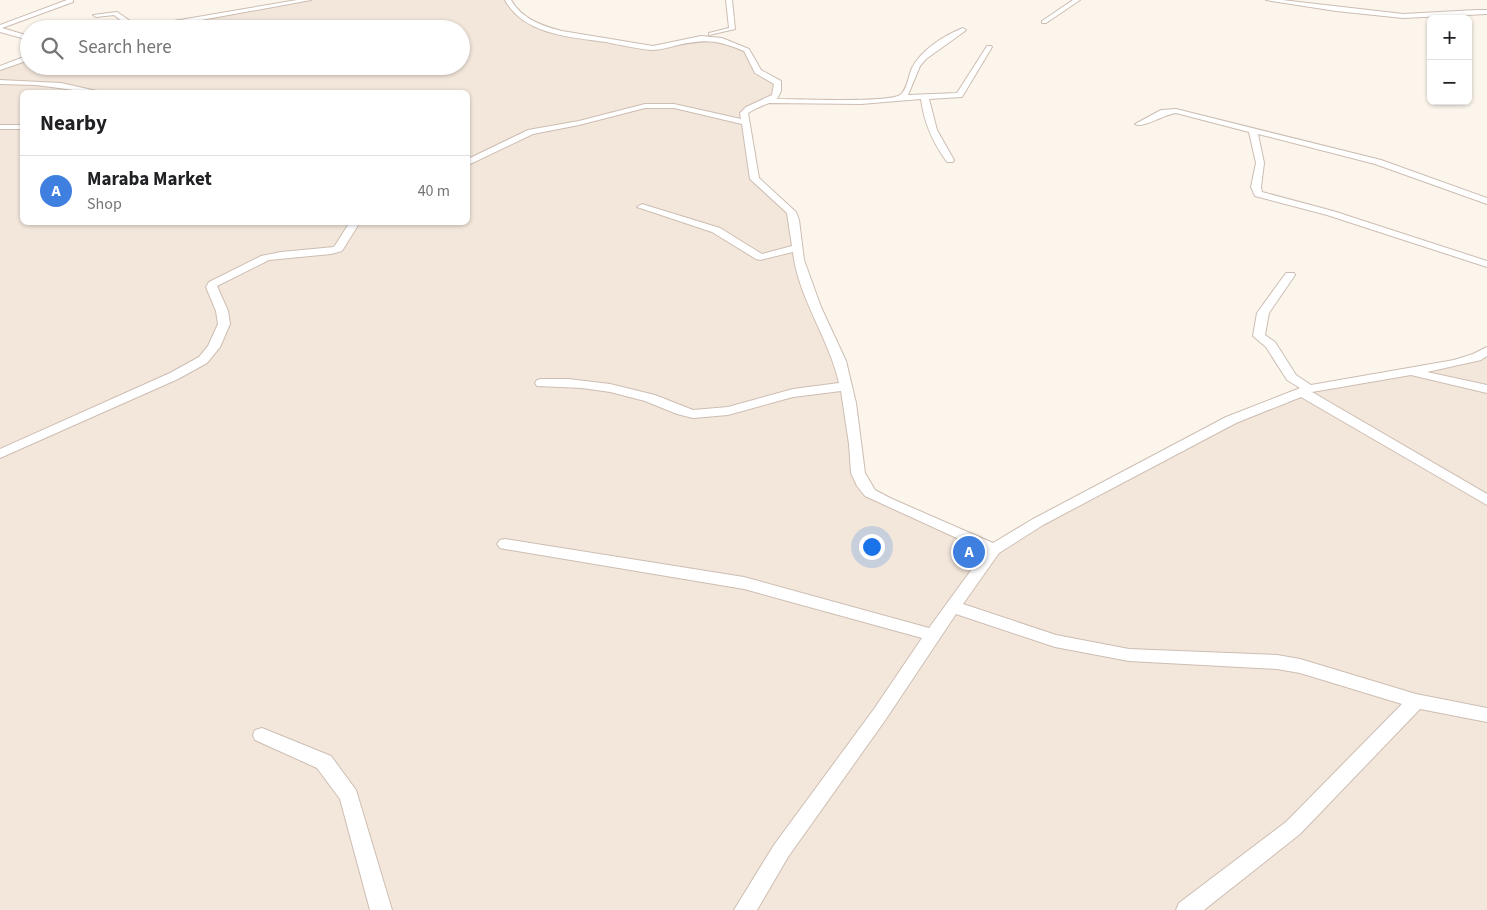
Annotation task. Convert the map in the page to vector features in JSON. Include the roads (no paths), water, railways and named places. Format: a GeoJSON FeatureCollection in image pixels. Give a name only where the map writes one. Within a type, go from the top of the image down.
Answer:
{"type":"FeatureCollection","features":[{"type":"Feature","properties":{"kind":"street"},"geometry":{"type":"LineString","coordinates":[[22,20],[70,2],[70,0]]}},
{"type":"Feature","properties":{"kind":"street"},"geometry":{"type":"LineString","coordinates":[[191,20],[308,0]]}},
{"type":"Feature","properties":{"kind":"street"},"geometry":{"type":"LineString","coordinates":[[508,0],[513,9],[523,18],[547,29],[653,48],[701,38],[732,29],[729,0]]}},
{"type":"Feature","properties":{"kind":"street"},"geometry":{"type":"LineString","coordinates":[[1044,22],[1077,0]]}},
{"type":"Feature","properties":{"kind":"street"},"geometry":{"type":"LineString","coordinates":[[1269,0],[1402,16],[1428,16],[1458,11],[1487,12]]}},
{"type":"Feature","properties":{"kind":"street"},"geometry":{"type":"LineString","coordinates":[[96,15],[115,13],[125,20]]}},
{"type":"Feature","properties":{"kind":"street"},"geometry":{"type":"LineString","coordinates":[[0,28],[20,21]]}},
{"type":"Feature","properties":{"kind":"street"},"geometry":{"type":"LineString","coordinates":[[0,28],[20,35]]}},
{"type":"Feature","properties":{"kind":"street"},"geometry":{"type":"LineString","coordinates":[[903,98],[918,63],[963,30]]}},
{"type":"Feature","properties":{"kind":"street"},"geometry":{"type":"LineString","coordinates":[[701,38],[722,40],[747,50],[758,71],[778,82],[779,90],[777,95],[746,110],[743,118],[755,179],[791,212],[794,220],[800,260],[815,307],[840,361],[856,444],[858,473],[864,486],[870,493],[994,549]]}},
{"type":"Feature","properties":{"kind":"street"},"geometry":{"type":"LineString","coordinates":[[767,101],[885,102],[903,98],[959,95],[989,47]]}},
{"type":"Feature","properties":{"kind":"street"},"geometry":{"type":"LineString","coordinates":[[0,68],[20,61]]}},
{"type":"Feature","properties":{"kind":"street"},"geometry":{"type":"LineString","coordinates":[[0,82],[21,81],[88,90]]}},
{"type":"Feature","properties":{"kind":"street"},"geometry":{"type":"LineString","coordinates":[[925,98],[926,111],[944,152],[950,160]]}},
{"type":"Feature","properties":{"kind":"street"},"geometry":{"type":"LineString","coordinates":[[470,161],[531,132],[587,121],[645,106],[674,106],[744,122]]}},
{"type":"Feature","properties":{"kind":"street"},"geometry":{"type":"LineString","coordinates":[[1139,124],[1164,112],[1176,111],[1253,132],[1378,162],[1487,201]]}},
{"type":"Feature","properties":{"kind":"street"},"geometry":{"type":"LineString","coordinates":[[0,127],[20,127]]}},
{"type":"Feature","properties":{"kind":"street"},"geometry":{"type":"LineString","coordinates":[[1253,132],[1260,163],[1256,187],[1258,194],[1330,213],[1487,264]]}},
{"type":"Feature","properties":{"kind":"street"},"geometry":{"type":"LineString","coordinates":[[642,207],[716,230],[760,257],[798,248]]}},
{"type":"Feature","properties":{"kind":"street"},"geometry":{"type":"LineString","coordinates":[[0,454],[174,376],[203,360],[214,347],[224,324],[222,311],[211,287],[213,284],[264,259],[284,254],[331,251],[338,248],[353,225]]}},
{"type":"Feature","properties":{"kind":"street"},"geometry":{"type":"LineString","coordinates":[[1290,275],[1263,313],[1259,336],[1271,345],[1291,378],[1305,390],[1487,500]]}},
{"type":"Feature","properties":{"kind":"street"},"geometry":{"type":"LineString","coordinates":[[745,910],[781,851],[880,714],[952,607],[994,549],[1038,522],[1201,434],[1305,390],[1456,363],[1477,357],[1487,351]]}},
{"type":"Feature","properties":{"kind":"street"},"geometry":{"type":"LineString","coordinates":[[1408,371],[1487,389]]}},
{"type":"Feature","properties":{"kind":"street"},"geometry":{"type":"LineString","coordinates":[[541,383],[563,382],[605,388],[647,397],[683,412],[693,414],[721,412],[788,395],[846,386]]}},
{"type":"Feature","properties":{"kind":"street"},"geometry":{"type":"LineString","coordinates":[[505,544],[744,583],[933,635]]}},
{"type":"Feature","properties":{"kind":"street"},"geometry":{"type":"LineString","coordinates":[[952,607],[1056,641],[1129,655],[1277,662],[1300,666],[1416,701],[1487,715]]}},
{"type":"Feature","properties":{"kind":"street"},"geometry":{"type":"LineString","coordinates":[[1187,910],[1293,828],[1416,701]]}},
{"type":"Feature","properties":{"kind":"street"},"geometry":{"type":"LineString","coordinates":[[262,736],[324,762],[349,796],[381,910]]}},
{"type":"Feature","properties":{"kind":"place","name":"Maraba Market"},"geometry":{"type":"Point","coordinates":[969,552]}}]}
